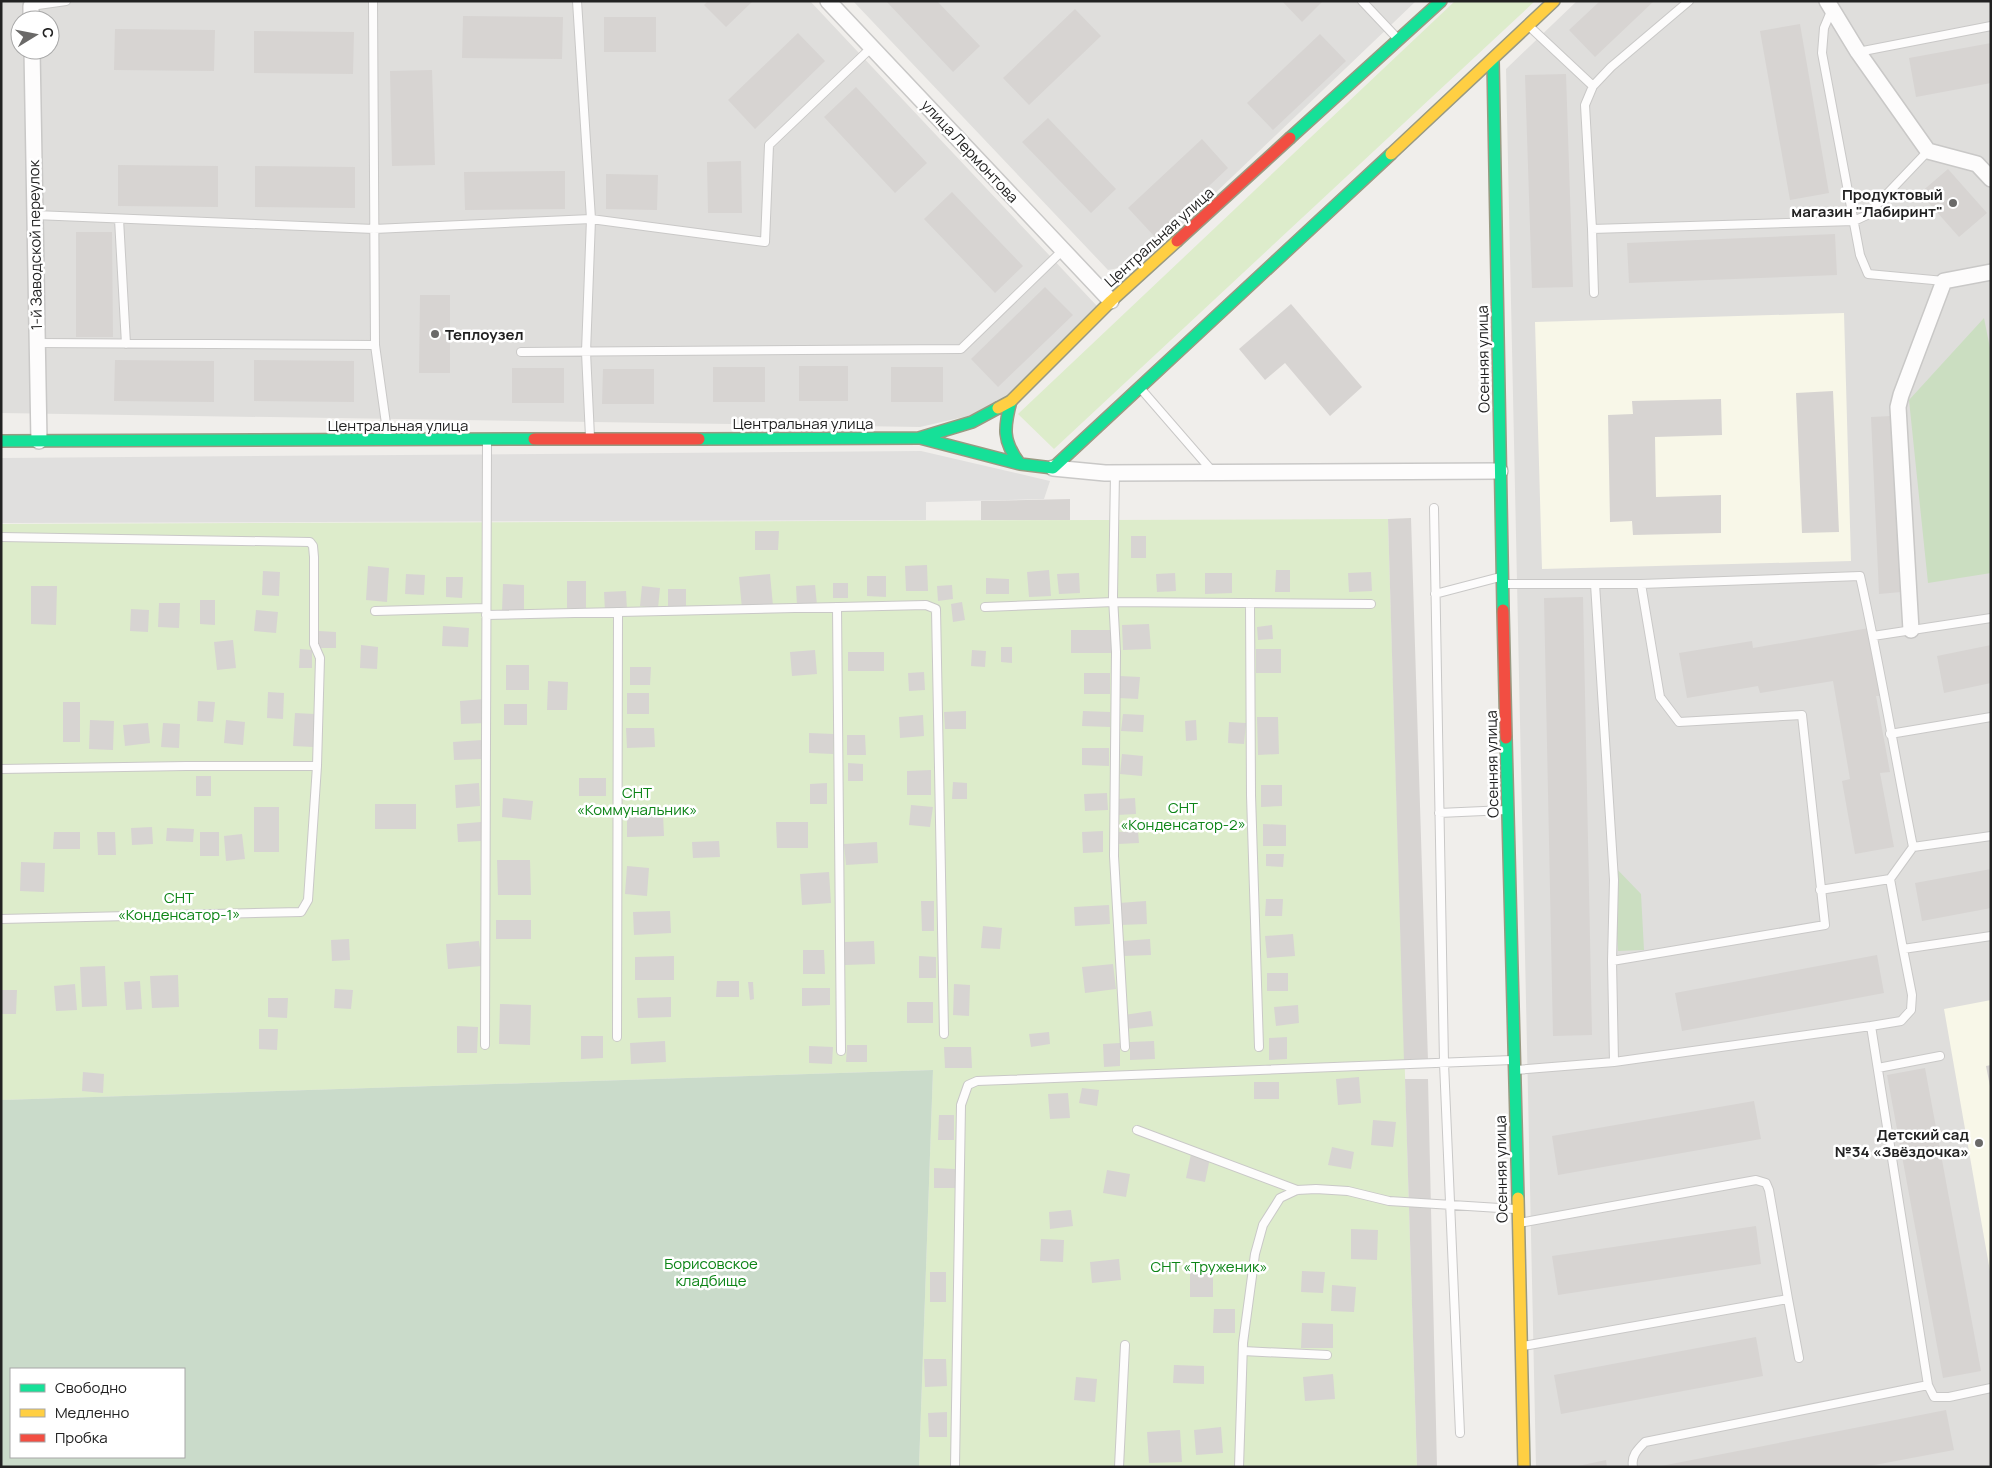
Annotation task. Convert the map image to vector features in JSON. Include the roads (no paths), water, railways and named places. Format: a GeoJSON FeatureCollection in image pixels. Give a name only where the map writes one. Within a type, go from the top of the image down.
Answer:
{"type":"FeatureCollection","features":[{"type":"Feature","properties":{"kind":"street","name":"улица Лермонтова"},"geometry":{"type":"LineString","coordinates":[[828,1],[1111,301]]}},
{"type":"Feature","properties":{"kind":"street","name":"Центральная улица"},"geometry":{"type":"LineString","coordinates":[[1,441],[919,438],[972,422],[1012,401],[1111,301],[1440,1]]}},
{"type":"Feature","properties":{"kind":"street"},"geometry":{"type":"LineString","coordinates":[[1053,468],[1493,60],[1554,1]]}},
{"type":"Feature","properties":{"kind":"street"},"geometry":{"type":"LineString","coordinates":[[1830,5],[1858,52],[1928,151],[1977,164],[1991,179]]}},
{"type":"Feature","properties":{"kind":"street","name":"1-й Заводской переулок"},"geometry":{"type":"LineString","coordinates":[[32,60],[39,441]]}},
{"type":"Feature","properties":{"kind":"street","name":"Осенняя улица"},"geometry":{"type":"LineString","coordinates":[[1493,60],[1502,580],[1524,1467]]}},
{"type":"Feature","properties":{"kind":"street"},"geometry":{"type":"LineString","coordinates":[[1911,630],[1898,407],[1928,321],[1944,282],[1991,272]]}},
{"type":"Feature","properties":{"kind":"street"},"geometry":{"type":"LineString","coordinates":[[1012,401],[1004,423],[1005,440],[1013,456],[1020,464]]}},
{"type":"Feature","properties":{"kind":"street"},"geometry":{"type":"LineString","coordinates":[[919,438],[1020,464],[1115,472],[1500,471]]}},
{"type":"Feature","properties":{"kind":"lane"},"geometry":{"type":"LineString","coordinates":[[40,10],[66,1]]}},
{"type":"Feature","properties":{"kind":"lane"},"geometry":{"type":"LineString","coordinates":[[372,1],[375,345],[388,440]]}},
{"type":"Feature","properties":{"kind":"lane"},"geometry":{"type":"LineString","coordinates":[[577,1],[591,219],[586,352],[590,439]]}},
{"type":"Feature","properties":{"kind":"lane"},"geometry":{"type":"LineString","coordinates":[[1362,1],[1398,40]]}},
{"type":"Feature","properties":{"kind":"lane"},"geometry":{"type":"LineString","coordinates":[[1594,292],[1585,105],[1593,86],[1611,66],[1689,1]]}},
{"type":"Feature","properties":{"kind":"lane"},"geometry":{"type":"LineString","coordinates":[[1830,5],[1824,28],[1822,53],[1860,255],[1868,274],[1944,282]]}},
{"type":"Feature","properties":{"kind":"lane"},"geometry":{"type":"LineString","coordinates":[[1528,26],[1593,86]]}},
{"type":"Feature","properties":{"kind":"lane"},"geometry":{"type":"LineString","coordinates":[[1858,52],[1991,26]]}},
{"type":"Feature","properties":{"kind":"lane"},"geometry":{"type":"LineString","coordinates":[[35,215],[374,229],[591,219],[765,242],[769,145],[872,47]]}},
{"type":"Feature","properties":{"kind":"lane"},"geometry":{"type":"LineString","coordinates":[[1592,229],[1854,221],[1867,215],[1928,151]]}},
{"type":"Feature","properties":{"kind":"lane"},"geometry":{"type":"LineString","coordinates":[[120,219],[126,344]]}},
{"type":"Feature","properties":{"kind":"lane"},"geometry":{"type":"LineString","coordinates":[[521,352],[961,349],[1064,250]]}},
{"type":"Feature","properties":{"kind":"lane"},"geometry":{"type":"LineString","coordinates":[[37,343],[375,345]]}},
{"type":"Feature","properties":{"kind":"lane"},"geometry":{"type":"LineString","coordinates":[[1140,388],[1213,472]]}},
{"type":"Feature","properties":{"kind":"lane"},"geometry":{"type":"LineString","coordinates":[[485,1045],[487,439]]}},
{"type":"Feature","properties":{"kind":"lane"},"geometry":{"type":"LineString","coordinates":[[1115,472],[1114,856],[1125,1046]]}},
{"type":"Feature","properties":{"kind":"lane"},"geometry":{"type":"LineString","coordinates":[[1434,508],[1444,1063],[1460,1433]]}},
{"type":"Feature","properties":{"kind":"lane"},"geometry":{"type":"LineString","coordinates":[[1,537],[310,542],[314,557],[314,644],[320,658],[317,766],[308,900],[302,912],[1,919]]}},
{"type":"Feature","properties":{"kind":"lane"},"geometry":{"type":"LineString","coordinates":[[955,1467],[961,1105],[968,1085],[977,1080],[1444,1063],[1514,1065],[1614,1062],[1901,1021],[1911,1010],[1912,995],[1890,880],[1913,847],[1890,734],[1874,636],[1860,576],[1641,584],[1502,580],[1435,594]]}},
{"type":"Feature","properties":{"kind":"lane"},"geometry":{"type":"LineString","coordinates":[[1595,584],[1614,880],[1612,961],[1614,1062]]}},
{"type":"Feature","properties":{"kind":"lane"},"geometry":{"type":"LineString","coordinates":[[1612,961],[1824,925],[1802,714],[1679,722],[1660,697],[1641,584]]}},
{"type":"Feature","properties":{"kind":"lane"},"geometry":{"type":"LineString","coordinates":[[985,607],[1114,602],[1371,604]]}},
{"type":"Feature","properties":{"kind":"lane"},"geometry":{"type":"LineString","coordinates":[[1250,603],[1252,795],[1259,1047]]}},
{"type":"Feature","properties":{"kind":"lane"},"geometry":{"type":"LineString","coordinates":[[376,611],[618,612],[926,605],[936,609],[944,1034]]}},
{"type":"Feature","properties":{"kind":"lane"},"geometry":{"type":"LineString","coordinates":[[837,607],[841,1051]]}},
{"type":"Feature","properties":{"kind":"lane"},"geometry":{"type":"LineString","coordinates":[[617,1037],[618,612]]}},
{"type":"Feature","properties":{"kind":"lane"},"geometry":{"type":"LineString","coordinates":[[1874,636],[1991,618]]}},
{"type":"Feature","properties":{"kind":"lane"},"geometry":{"type":"LineString","coordinates":[[1890,734],[1991,717]]}},
{"type":"Feature","properties":{"kind":"lane"},"geometry":{"type":"LineString","coordinates":[[1,769],[317,766]]}},
{"type":"Feature","properties":{"kind":"lane"},"geometry":{"type":"LineString","coordinates":[[1439,813],[1508,810]]}},
{"type":"Feature","properties":{"kind":"lane"},"geometry":{"type":"LineString","coordinates":[[1913,847],[1991,836]]}},
{"type":"Feature","properties":{"kind":"lane"},"geometry":{"type":"LineString","coordinates":[[1820,890],[1890,880]]}},
{"type":"Feature","properties":{"kind":"lane"},"geometry":{"type":"LineString","coordinates":[[1903,949],[1991,936]]}},
{"type":"Feature","properties":{"kind":"lane"},"geometry":{"type":"LineString","coordinates":[[1871,1026],[1928,1385],[1934,1397],[1949,1397],[1991,1388]]}},
{"type":"Feature","properties":{"kind":"lane"},"geometry":{"type":"LineString","coordinates":[[1878,1068],[1940,1056]]}},
{"type":"Feature","properties":{"kind":"lane"},"geometry":{"type":"LineString","coordinates":[[1137,1130],[1297,1190]]}},
{"type":"Feature","properties":{"kind":"lane"},"geometry":{"type":"LineString","coordinates":[[1518,1224],[1756,1180],[1766,1183],[1769,1190],[1799,1358]]}},
{"type":"Feature","properties":{"kind":"lane"},"geometry":{"type":"LineString","coordinates":[[1239,1467],[1243,1351],[1255,1254],[1263,1225],[1280,1198],[1297,1190],[1316,1189],[1348,1191],[1390,1201],[1517,1209]]}},
{"type":"Feature","properties":{"kind":"lane"},"geometry":{"type":"LineString","coordinates":[[1521,1346],[1788,1299]]}},
{"type":"Feature","properties":{"kind":"lane"},"geometry":{"type":"LineString","coordinates":[[1119,1467],[1125,1345]]}},
{"type":"Feature","properties":{"kind":"lane"},"geometry":{"type":"LineString","coordinates":[[1243,1351],[1327,1355]]}},
{"type":"Feature","properties":{"kind":"lane"},"geometry":{"type":"LineString","coordinates":[[1633,1467],[1632,1462],[1635,1451],[1645,1442],[1928,1385]]}},
{"type":"Feature","properties":{"kind":"place","name":"Продуктовый магазин \"Лабиринт\""},"geometry":{"type":"Point","coordinates":[1953,203]}},
{"type":"Feature","properties":{"kind":"place","name":"Теплоузел"},"geometry":{"type":"Point","coordinates":[435,334]}},
{"type":"Feature","properties":{"kind":"place","name":"Детский сад №34 «Звёздочка»"},"geometry":{"type":"Point","coordinates":[1979,1143]}},
{"type":"Feature","properties":{"kind":"park label","name":"СНТ «Коммунальник»"},"geometry":{"type":"Point","coordinates":[637,800]}},
{"type":"Feature","properties":{"kind":"park label","name":"СНТ «Конденсатор-2»"},"geometry":{"type":"Point","coordinates":[1183,816]}},
{"type":"Feature","properties":{"kind":"park label","name":"СНТ «Конденсатор-1»"},"geometry":{"type":"Point","coordinates":[179,906]}},
{"type":"Feature","properties":{"kind":"park label","name":"СНТ «Труженик»"},"geometry":{"type":"Point","coordinates":[1209,1266]}},
{"type":"Feature","properties":{"kind":"park label","name":"Борисовское кладбище"},"geometry":{"type":"Point","coordinates":[711,1272]}}]}
